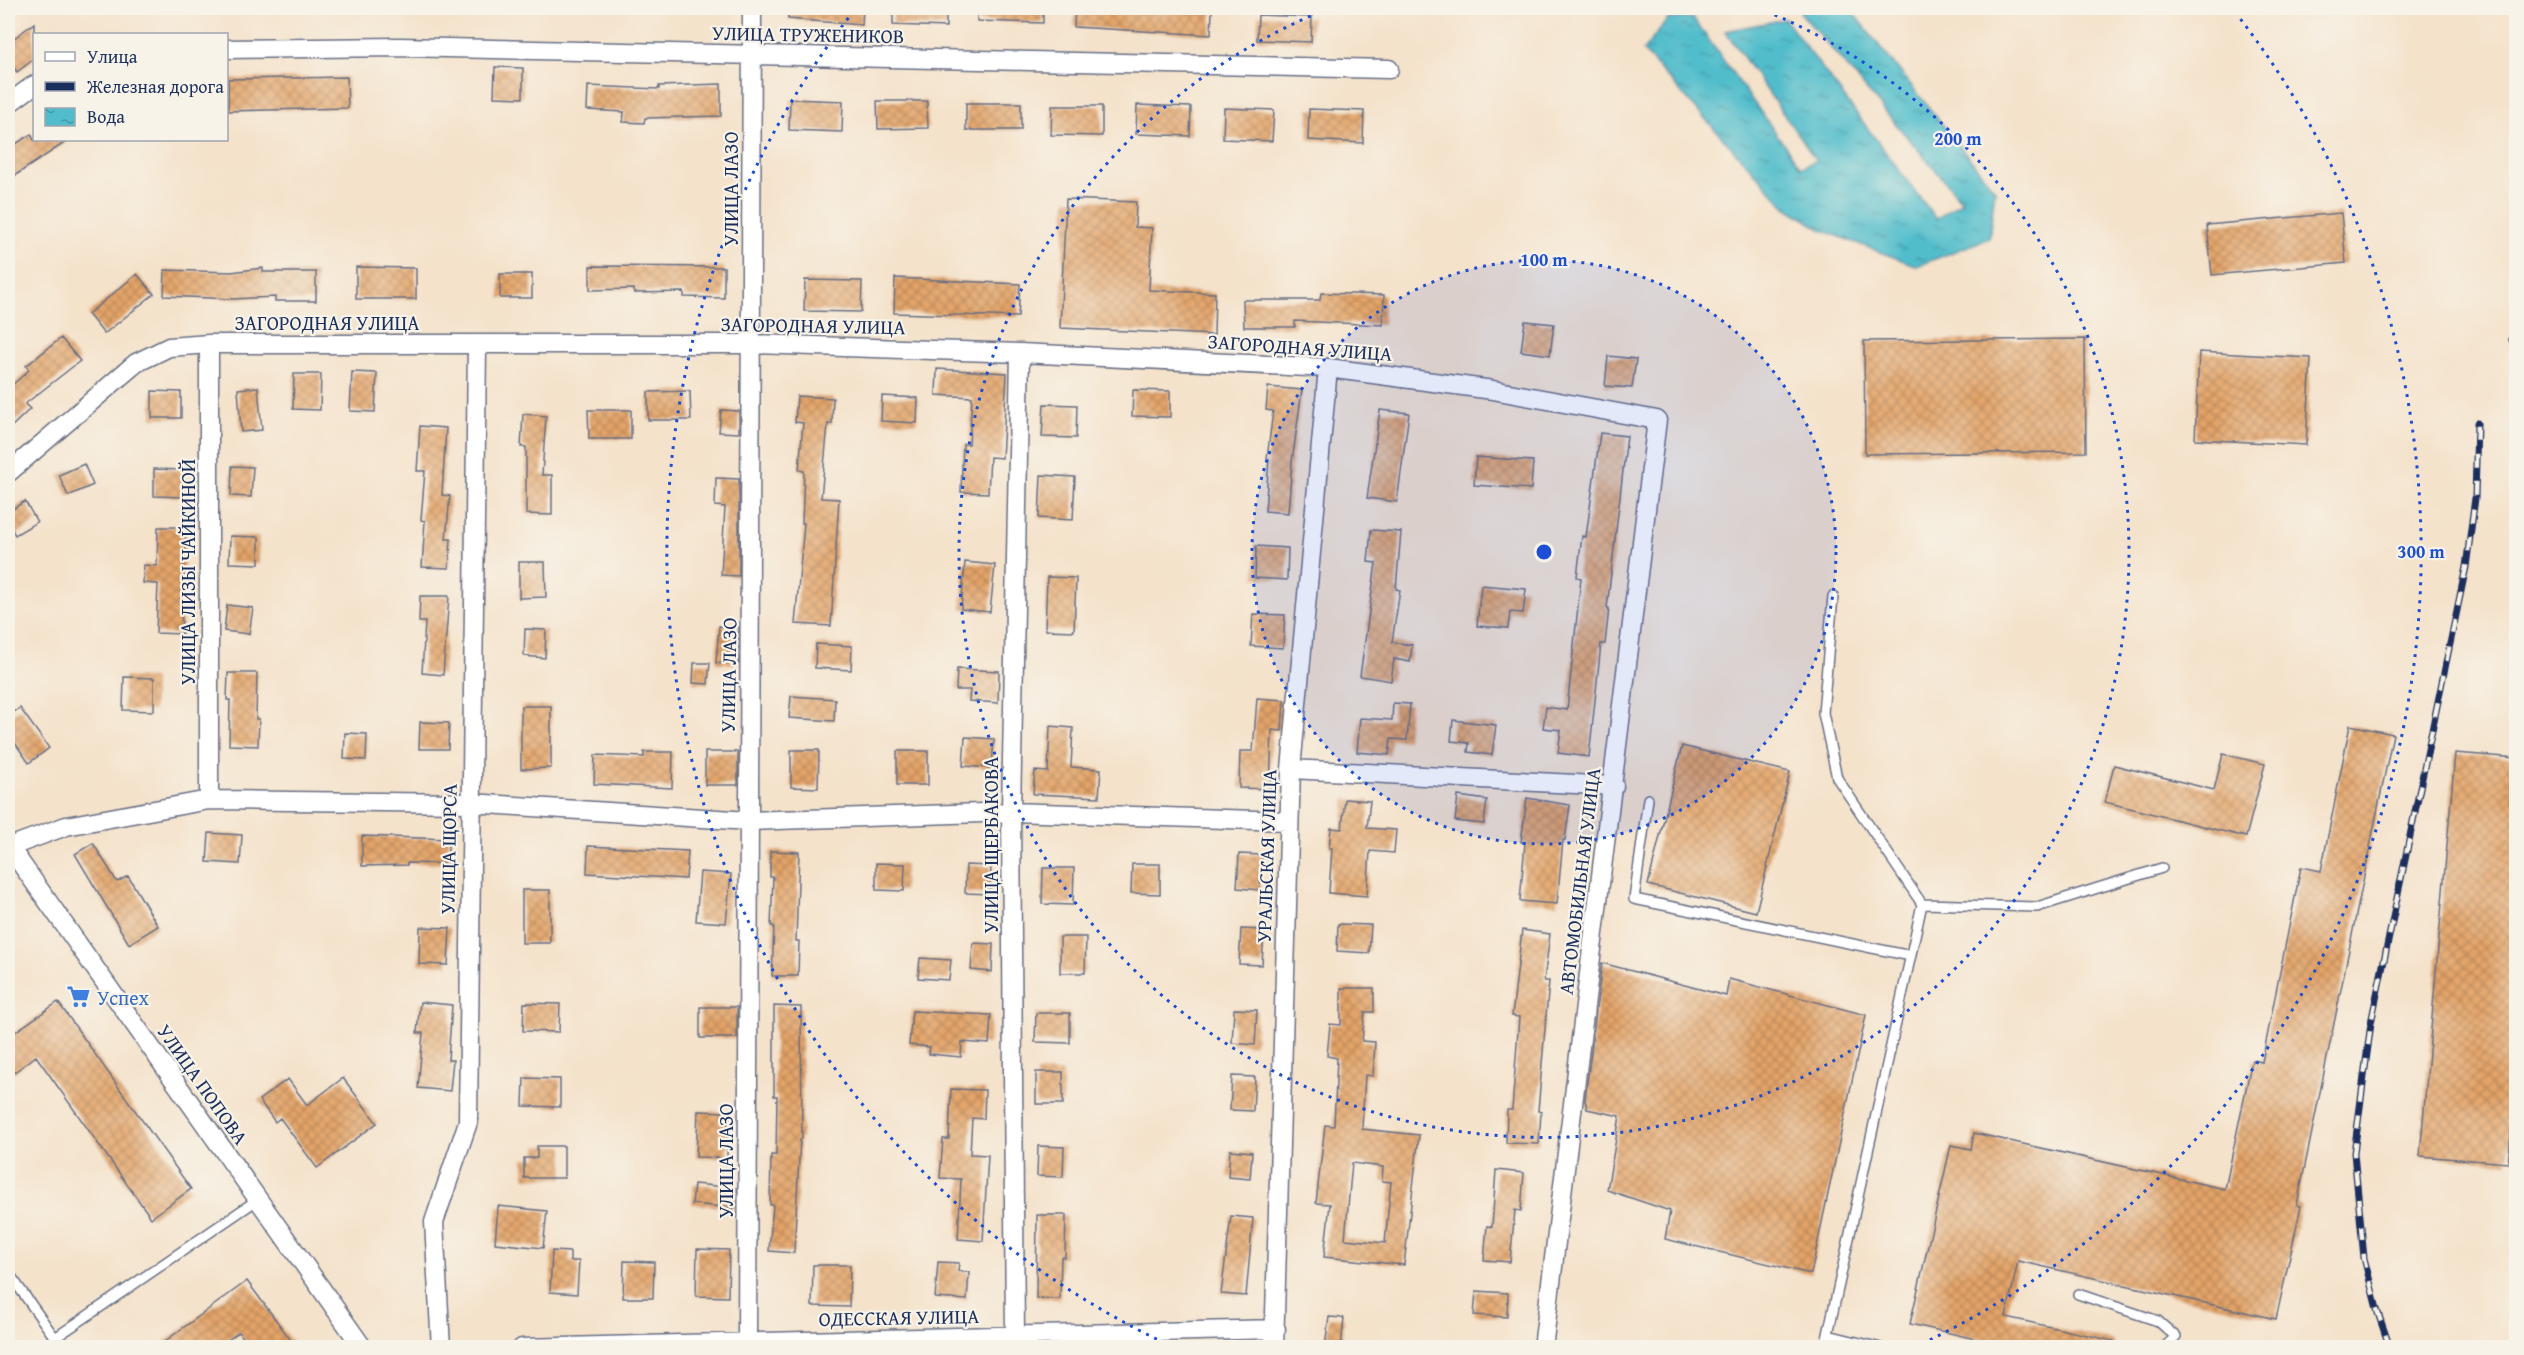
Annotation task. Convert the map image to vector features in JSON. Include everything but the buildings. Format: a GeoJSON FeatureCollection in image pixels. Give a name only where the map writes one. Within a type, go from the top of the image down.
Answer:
{"type":"FeatureCollection","features":[{"type":"Feature","properties":{"kind":"street","name":"УЛИЦА ЛАЗО"},"geometry":{"type":"LineString","coordinates":[[747,1343],[752,8]]}},
{"type":"Feature","properties":{"kind":"street","name":"УЛИЦА ТРУЖЕНИКОВ"},"geometry":{"type":"LineString","coordinates":[[228,49],[399,47],[1389,69]]}},
{"type":"Feature","properties":{"kind":"street"},"geometry":{"type":"LineString","coordinates":[[8,104],[33,86]]}},
{"type":"Feature","properties":{"kind":"street","name":"ЗАГОРОДНАЯ УЛИЦА"},"geometry":{"type":"LineString","coordinates":[[8,472],[136,363],[169,347],[209,344],[477,346],[752,344],[1020,353],[1328,368],[1493,390],[1657,420]]}},
{"type":"Feature","properties":{"kind":"street","name":"УЛИЦА ЛИЗЫ ЧАЙКИНОЙ"},"geometry":{"type":"LineString","coordinates":[[209,344],[209,800]]}},
{"type":"Feature","properties":{"kind":"street","name":"УЛИЦА ЩОРСА"},"geometry":{"type":"LineString","coordinates":[[441,1347],[434,1222],[468,1122],[477,346]]}},
{"type":"Feature","properties":{"kind":"street","name":"УЛИЦА ЩЕРБАКОВА"},"geometry":{"type":"LineString","coordinates":[[1015,1337],[1011,812],[1020,353]]}},
{"type":"Feature","properties":{"kind":"street","name":"УРАЛЬСКАЯ УЛИЦА"},"geometry":{"type":"LineString","coordinates":[[1275,1338],[1291,770],[1328,368]]}},
{"type":"Feature","properties":{"kind":"street","name":"АВТОМОБИЛЬНАЯ УЛИЦА"},"geometry":{"type":"LineString","coordinates":[[1543,1347],[1614,786],[1657,420]]}},
{"type":"Feature","properties":{"kind":"street"},"geometry":{"type":"LineString","coordinates":[[1291,770],[1614,786]]}},
{"type":"Feature","properties":{"kind":"street"},"geometry":{"type":"LineString","coordinates":[[8,846],[66,826],[209,800],[471,803],[749,821],[1011,812],[1289,820]]}},
{"type":"Feature","properties":{"kind":"street","name":"УЛИЦА ПОПОВА"},"geometry":{"type":"LineString","coordinates":[[8,846],[359,1346]]}},
{"type":"Feature","properties":{"kind":"street","name":"ОДЕССКАЯ УЛИЦА"},"geometry":{"type":"LineString","coordinates":[[522,1347],[889,1343],[1015,1337],[1275,1338]]}},
{"type":"Feature","properties":{"kind":"lane"},"geometry":{"type":"LineString","coordinates":[[1825,1347],[1922,904],[1837,778],[1822,713],[1833,596]]}},
{"type":"Feature","properties":{"kind":"lane"},"geometry":{"type":"LineString","coordinates":[[1648,799],[1634,898],[1911,956]]}},
{"type":"Feature","properties":{"kind":"lane"},"geometry":{"type":"LineString","coordinates":[[1922,904],[2037,907],[2162,868]]}},
{"type":"Feature","properties":{"kind":"lane"},"geometry":{"type":"LineString","coordinates":[[43,1347],[257,1200]]}},
{"type":"Feature","properties":{"kind":"lane"},"geometry":{"type":"LineString","coordinates":[[8,1272],[55,1338]]}},
{"type":"Feature","properties":{"kind":"lane"},"geometry":{"type":"LineString","coordinates":[[2078,1294],[2158,1321],[2176,1337],[2163,1347]]}},
{"type":"Feature","properties":{"kind":"lane"},"geometry":{"type":"LineString","coordinates":[[1828,1335],[1881,1347]]}},
{"type":"Feature","properties":{"kind":"water"},"geometry":{"type":"Polygon","coordinates":[[[1801,8],[1849,8],[1995,190],[1989,238],[1917,266],[1822,230],[1786,207],[1643,51],[1668,19],[1693,18],[1801,168],[1816,160],[1725,31],[1785,19],[1936,219],[1962,201],[1800,12],[1801,8]]]}},
{"type":"Feature","properties":{"kind":"railway"},"geometry":{"type":"LineString","coordinates":[[2390,1348],[2378,1313],[2364,1258],[2354,1153],[2371,1023],[2466,567],[2475,498],[2477,423]]}},
{"type":"Feature","properties":{"kind":"place","name":"Успех"},"geometry":{"type":"Point","coordinates":[79,997]}}]}
